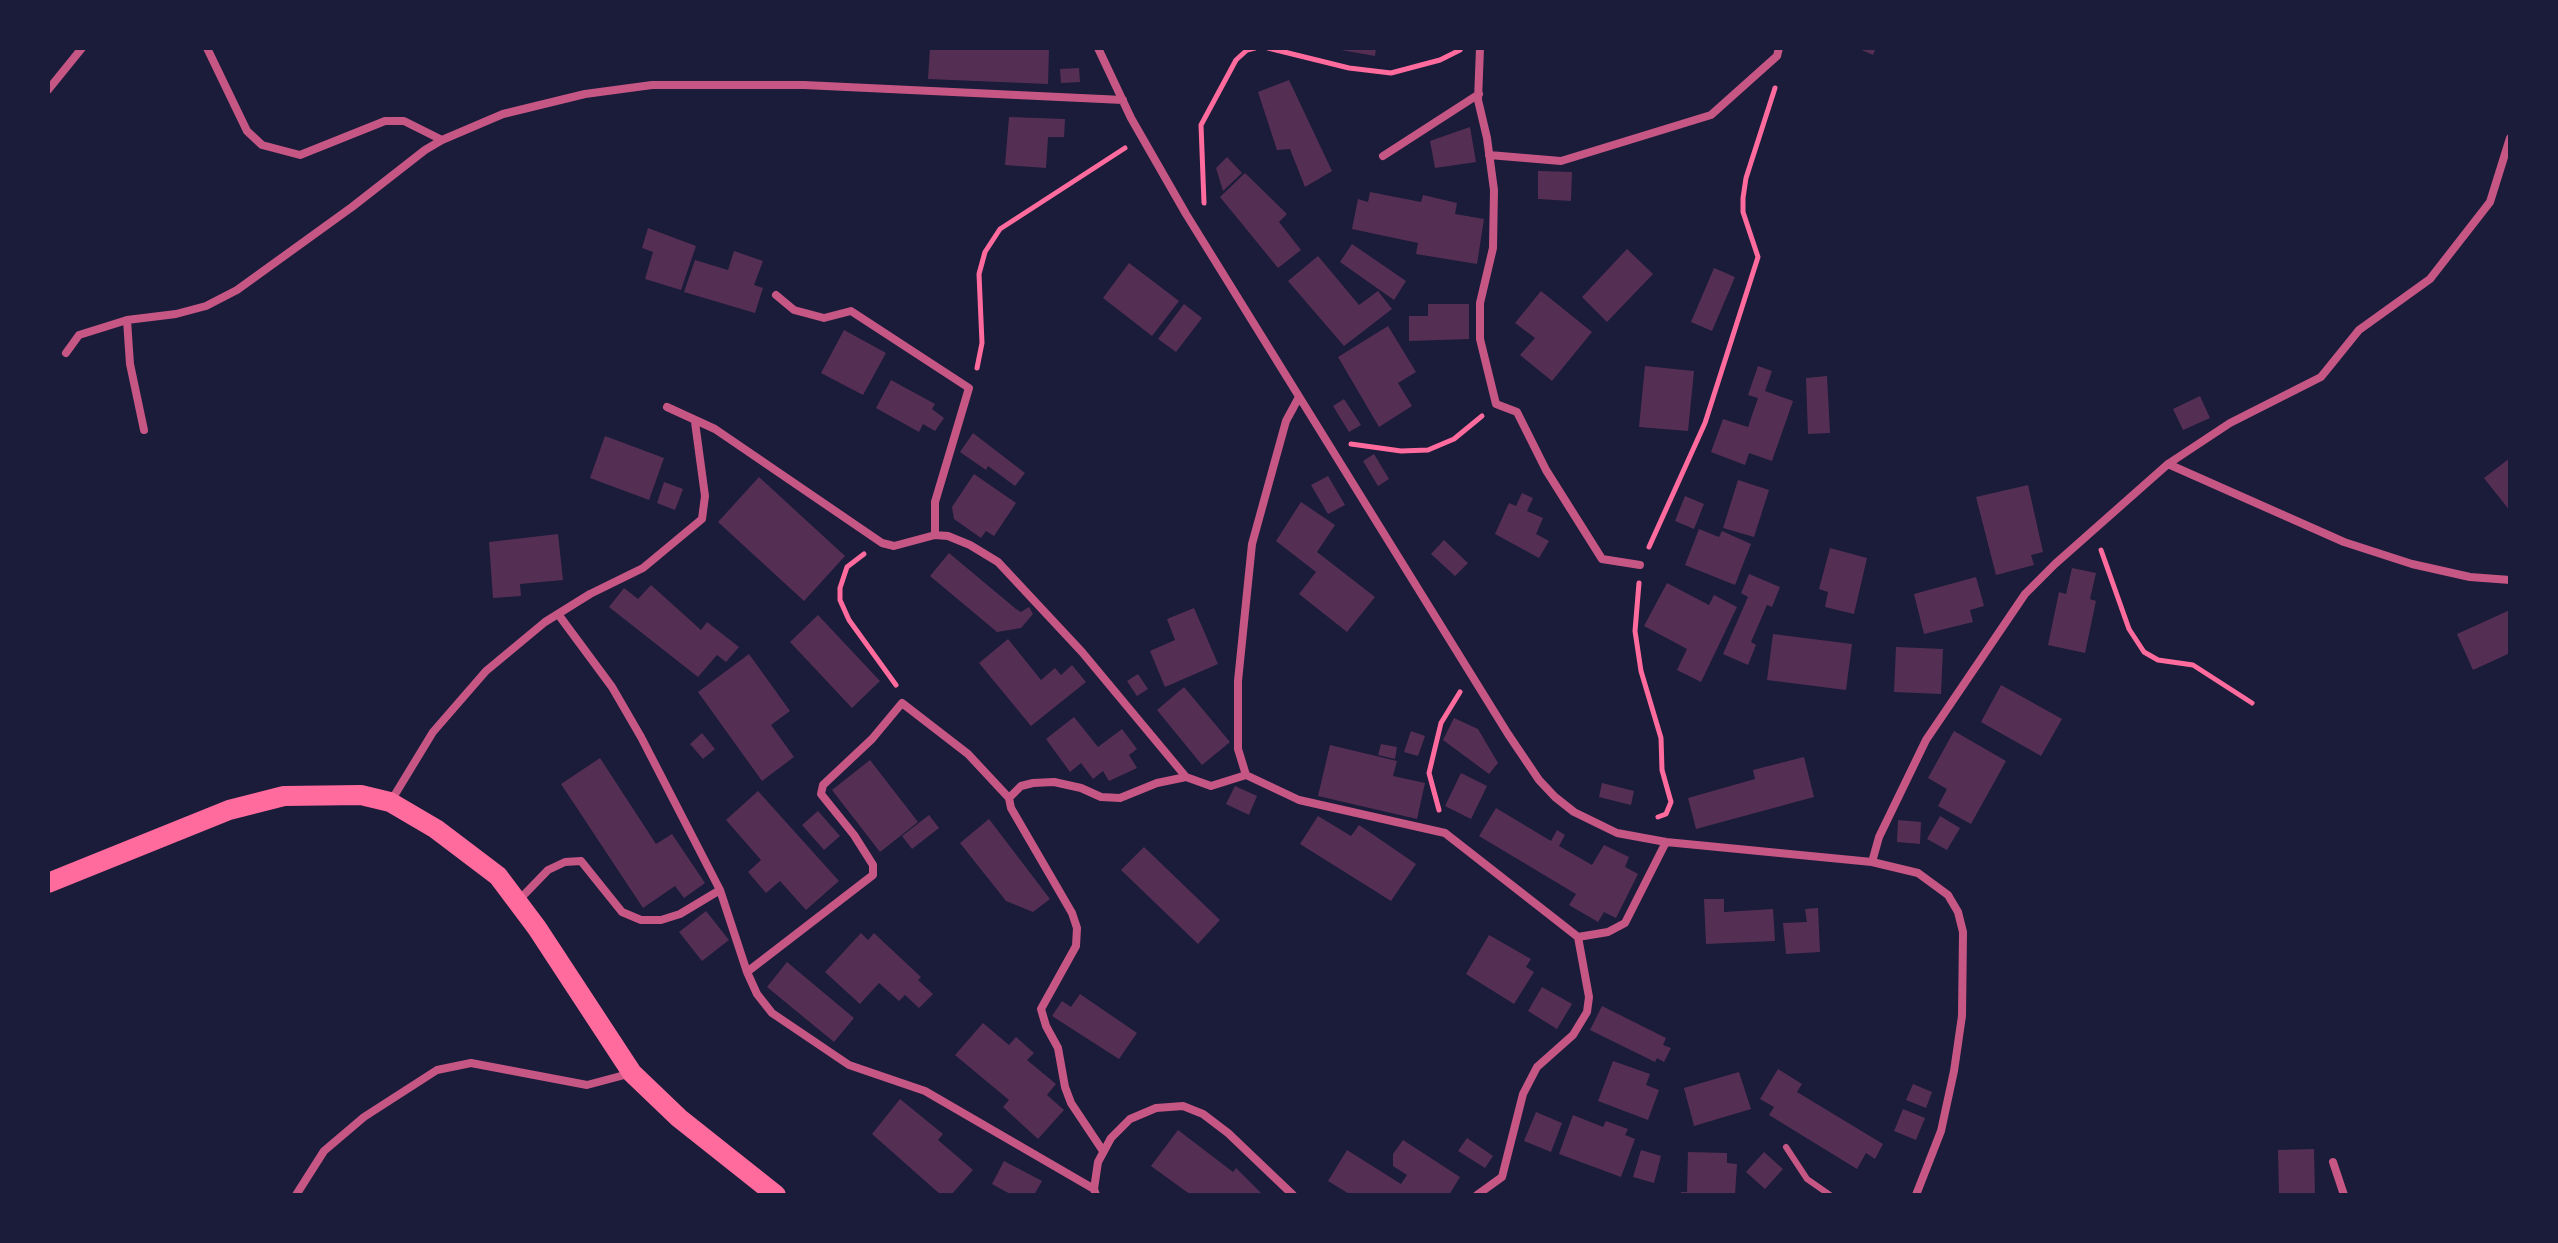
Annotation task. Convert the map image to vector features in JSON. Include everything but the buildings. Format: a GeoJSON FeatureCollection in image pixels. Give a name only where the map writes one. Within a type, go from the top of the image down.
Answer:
{"type":"FeatureCollection","features":[{"type":"Feature","properties":{"kind":"main road"},"geometry":{"type":"LineString","coordinates":[[48,883],[229,810],[284,796],[361,795],[390,802],[436,829],[498,876],[632,1073],[679,1118],[776,1195]]}},
{"type":"Feature","properties":{"kind":"street"},"geometry":{"type":"LineString","coordinates":[[48,90],[82,48]]}},
{"type":"Feature","properties":{"kind":"street"},"geometry":{"type":"LineString","coordinates":[[207,48],[247,131],[262,145],[300,155],[385,121],[404,121],[442,140]]}},
{"type":"Feature","properties":{"kind":"street"},"geometry":{"type":"LineString","coordinates":[[1098,48],[1141,138],[1194,227],[1472,675],[1539,780],[1555,797],[1600,826],[1632,836],[1872,862],[1918,873],[1948,895],[1958,912],[1963,932],[1962,1016],[1941,1131],[1916,1195]]}},
{"type":"Feature","properties":{"kind":"street"},"geometry":{"type":"LineString","coordinates":[[1480,48],[1479,94],[1494,190],[1493,248],[1480,303],[1480,339],[1496,404],[1517,412],[1546,470],[1602,559],[1640,565]]}},
{"type":"Feature","properties":{"kind":"street"},"geometry":{"type":"LineString","coordinates":[[1489,155],[1561,161],[1711,115],[1778,52]]}},
{"type":"Feature","properties":{"kind":"street"},"geometry":{"type":"LineString","coordinates":[[66,353],[79,335],[127,320],[176,314],[206,306],[237,290],[442,140],[503,114],[585,94],[652,85],[804,85],[1123,100]]}},
{"type":"Feature","properties":{"kind":"street"},"geometry":{"type":"LineString","coordinates":[[1383,156],[1479,94]]}},
{"type":"Feature","properties":{"kind":"street"},"geometry":{"type":"LineString","coordinates":[[1872,862],[1879,837],[1926,740],[2025,594],[2168,464],[2230,423],[2321,377],[2359,330],[2430,279],[2490,202],[2510,138]]}},
{"type":"Feature","properties":{"kind":"street"},"geometry":{"type":"LineString","coordinates":[[776,295],[794,310],[824,318],[851,311],[969,388],[935,502],[935,535]]}},
{"type":"Feature","properties":{"kind":"street"},"geometry":{"type":"LineString","coordinates":[[127,320],[130,364],[144,430]]}},
{"type":"Feature","properties":{"kind":"street"},"geometry":{"type":"LineString","coordinates":[[1246,775],[1238,749],[1238,681],[1252,544],[1286,421],[1299,397]]}},
{"type":"Feature","properties":{"kind":"street"},"geometry":{"type":"LineString","coordinates":[[667,407],[715,429],[882,543],[894,546],[935,535],[948,536],[998,562],[1082,652],[1186,777],[1211,786],[1246,775],[1299,800],[1445,833],[1578,937],[1589,997],[1587,1012],[1573,1035],[1537,1067],[1523,1094],[1502,1177],[1477,1195]]}},
{"type":"Feature","properties":{"kind":"street"},"geometry":{"type":"LineString","coordinates":[[390,802],[433,732],[486,671],[558,614],[643,568],[702,519],[705,496],[695,422]]}},
{"type":"Feature","properties":{"kind":"street"},"geometry":{"type":"LineString","coordinates":[[2168,464],[2344,542],[2470,577],[2510,580]]}},
{"type":"Feature","properties":{"kind":"street"},"geometry":{"type":"LineString","coordinates":[[558,614],[612,687],[641,737],[720,890],[747,972],[757,994],[772,1013],[830,1054],[874,1075],[925,1091],[1095,1192],[1103,1151],[1130,1119],[1156,1108],[1183,1106],[1203,1114],[1228,1133],[1293,1195]]}},
{"type":"Feature","properties":{"kind":"street"},"geometry":{"type":"LineString","coordinates":[[747,972],[873,875],[873,865],[854,835],[821,794],[823,785],[872,739],[902,703],[968,754],[1009,798],[1011,808],[1072,913],[1077,928],[1076,946],[1041,1009],[1058,1048],[1071,1103],[1103,1151]]}},
{"type":"Feature","properties":{"kind":"street"},"geometry":{"type":"LineString","coordinates":[[1009,798],[1021,786],[1054,782],[1081,788],[1101,797],[1120,798],[1157,783],[1186,777]]}},
{"type":"Feature","properties":{"kind":"street"},"geometry":{"type":"LineString","coordinates":[[1578,937],[1608,932],[1625,923],[1666,842]]}},
{"type":"Feature","properties":{"kind":"street"},"geometry":{"type":"LineString","coordinates":[[517,902],[548,870],[573,861],[581,861],[622,912],[641,920],[661,920],[680,914],[720,890]]}},
{"type":"Feature","properties":{"kind":"street"},"geometry":{"type":"LineString","coordinates":[[296,1195],[324,1151],[364,1117],[437,1070],[471,1063],[587,1085],[632,1073]]}},
{"type":"Feature","properties":{"kind":"street"},"geometry":{"type":"LineString","coordinates":[[2333,1162],[2344,1195]]}},
{"type":"Feature","properties":{"kind":"lane"},"geometry":{"type":"LineString","coordinates":[[1786,1147],[1807,1179],[1830,1195]]}},
{"type":"Feature","properties":{"kind":"path"},"geometry":{"type":"LineString","coordinates":[[1194,227],[1202,212],[1205,195],[1201,125],[1236,60],[1247,49],[1255,48]]}},
{"type":"Feature","properties":{"kind":"path"},"geometry":{"type":"LineString","coordinates":[[1268,48],[1349,68],[1391,73],[1440,60],[1465,48]]}},
{"type":"Feature","properties":{"kind":"path"},"geometry":{"type":"LineString","coordinates":[[1632,836],[1644,822],[1666,814],[1671,802],[1662,770],[1661,738],[1641,671],[1635,631],[1640,565],[1705,423],[1758,257],[1743,212],[1743,198],[1746,178],[1778,76],[1778,52]]}},
{"type":"Feature","properties":{"kind":"path"},"geometry":{"type":"LineString","coordinates":[[969,388],[975,379],[982,343],[979,274],[985,252],[1000,229],[1141,138]]}},
{"type":"Feature","properties":{"kind":"path"},"geometry":{"type":"LineString","coordinates":[[1326,440],[1401,451],[1428,450],[1454,439],[1496,404]]}},
{"type":"Feature","properties":{"kind":"path"},"geometry":{"type":"LineString","coordinates":[[2091,532],[2103,555],[2129,629],[2144,652],[2158,660],[2193,665],[2252,703]]}},
{"type":"Feature","properties":{"kind":"path"},"geometry":{"type":"LineString","coordinates":[[882,543],[847,567],[840,588],[840,600],[849,620],[897,687],[902,703]]}},
{"type":"Feature","properties":{"kind":"path"},"geometry":{"type":"LineString","coordinates":[[1445,833],[1429,773],[1441,723],[1472,675]]}}]}
